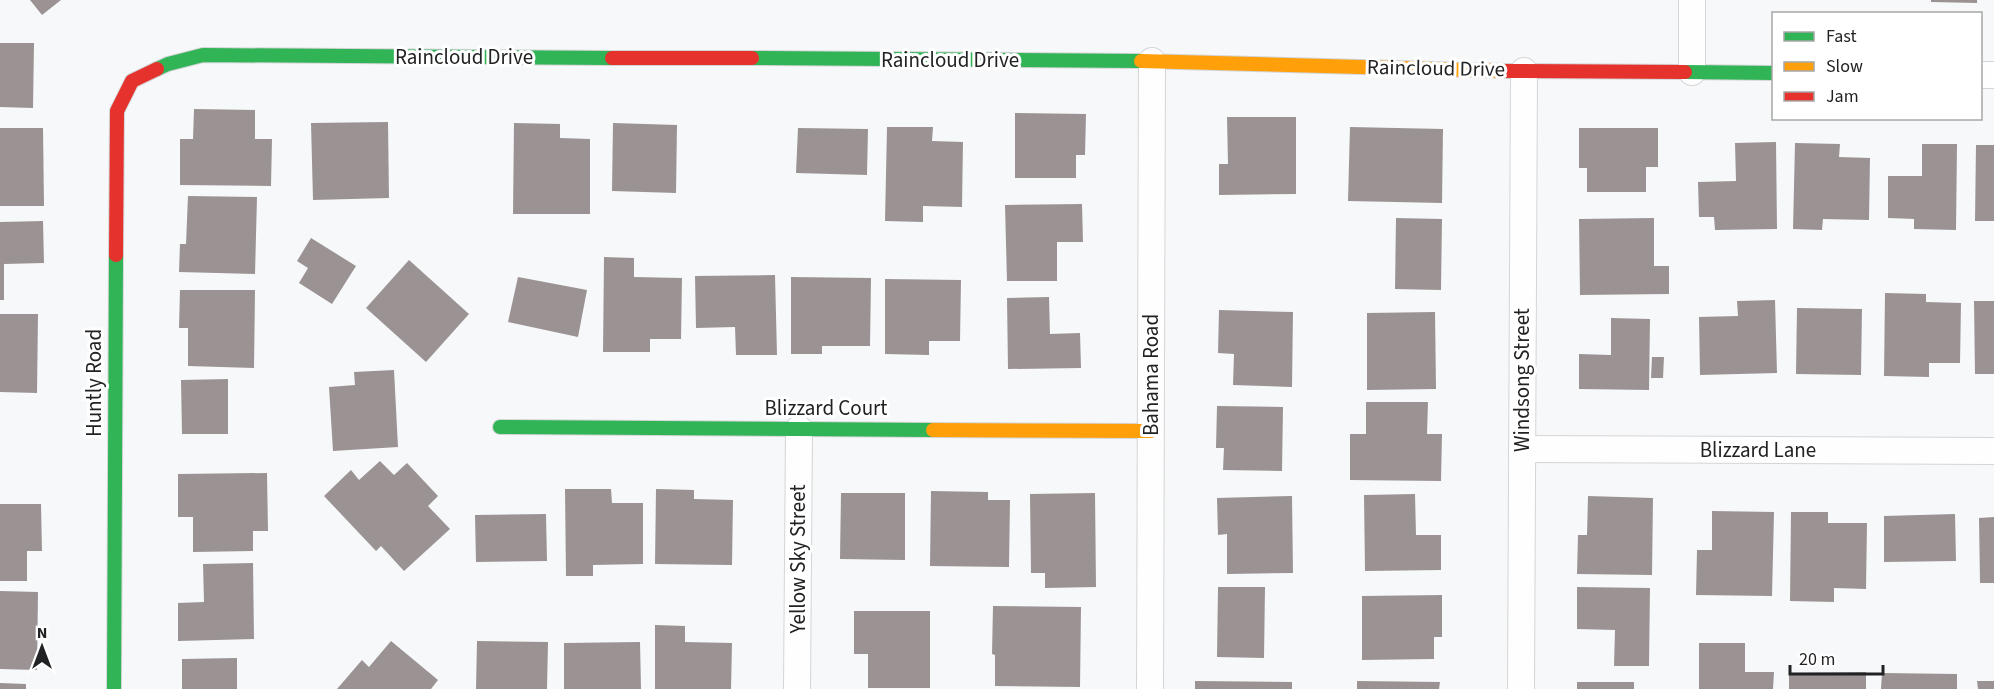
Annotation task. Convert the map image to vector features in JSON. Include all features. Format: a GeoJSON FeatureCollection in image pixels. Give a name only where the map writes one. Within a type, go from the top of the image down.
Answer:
{"type":"FeatureCollection","features":[{"type":"Feature","properties":{"kind":"street"},"geometry":{"type":"LineString","coordinates":[[1692,0],[1692,72]]}},
{"type":"Feature","properties":{"kind":"street","name":"Raincloud Drive"},"geometry":{"type":"LineString","coordinates":[[132,81],[168,64],[203,55],[1152,61],[1524,70],[1772,72]]}},
{"type":"Feature","properties":{"kind":"street","name":"Bahama Road"},"geometry":{"type":"LineString","coordinates":[[1150,689],[1152,61]]}},
{"type":"Feature","properties":{"kind":"street","name":"Windsong Street"},"geometry":{"type":"LineString","coordinates":[[1521,689],[1524,70]]}},
{"type":"Feature","properties":{"kind":"street","name":"Huntly Road"},"geometry":{"type":"LineString","coordinates":[[114,689],[117,111],[132,81]]}},
{"type":"Feature","properties":{"kind":"street","name":"Blizzard Court"},"geometry":{"type":"LineString","coordinates":[[500,427],[1151,431]]}},
{"type":"Feature","properties":{"kind":"street","name":"Yellow Sky Street"},"geometry":{"type":"LineString","coordinates":[[797,689],[799,429]]}},
{"type":"Feature","properties":{"kind":"street","name":"Blizzard Lane"},"geometry":{"type":"LineString","coordinates":[[1522,449],[1994,451]]}},
{"type":"Feature","properties":{"kind":"building"},"geometry":{"type":"Polygon","coordinates":[[[30,0],[61,0],[42,15],[30,0]]]}},
{"type":"Feature","properties":{"kind":"building"},"geometry":{"type":"Polygon","coordinates":[[[1931,0],[1977,0],[1977,3],[1931,2],[1931,0]]]}},
{"type":"Feature","properties":{"kind":"building"},"geometry":{"type":"Polygon","coordinates":[[[0,43],[34,43],[33,108],[0,107],[0,43]]]}},
{"type":"Feature","properties":{"kind":"building"},"geometry":{"type":"Polygon","coordinates":[[[194,109],[255,110],[255,139],[272,139],[271,186],[180,185],[180,139],[193,139],[194,109]]]}},
{"type":"Feature","properties":{"kind":"building"},"geometry":{"type":"Polygon","coordinates":[[[1015,113],[1086,114],[1085,155],[1076,155],[1076,178],[1015,178],[1015,113]]]}},
{"type":"Feature","properties":{"kind":"building"},"geometry":{"type":"Polygon","coordinates":[[[1227,117],[1296,117],[1296,194],[1219,195],[1219,164],[1228,164],[1227,117]]]}},
{"type":"Feature","properties":{"kind":"building"},"geometry":{"type":"Polygon","coordinates":[[[388,122],[389,198],[313,200],[311,123],[388,122]]]}},
{"type":"Feature","properties":{"kind":"building"},"geometry":{"type":"Polygon","coordinates":[[[514,123],[560,124],[560,138],[590,139],[590,214],[513,214],[514,123]]]}},
{"type":"Feature","properties":{"kind":"building"},"geometry":{"type":"Polygon","coordinates":[[[613,123],[677,125],[676,193],[612,191],[613,123]]]}},
{"type":"Feature","properties":{"kind":"building"},"geometry":{"type":"Polygon","coordinates":[[[887,127],[933,127],[932,141],[963,142],[962,207],[923,206],[923,222],[885,221],[887,127]]]}},
{"type":"Feature","properties":{"kind":"building"},"geometry":{"type":"Polygon","coordinates":[[[1350,127],[1443,129],[1442,203],[1348,201],[1350,127]]]}},
{"type":"Feature","properties":{"kind":"building"},"geometry":{"type":"Polygon","coordinates":[[[0,128],[43,128],[44,206],[0,206],[0,128]]]}},
{"type":"Feature","properties":{"kind":"building"},"geometry":{"type":"Polygon","coordinates":[[[798,128],[868,129],[867,175],[796,173],[798,128]]]}},
{"type":"Feature","properties":{"kind":"building"},"geometry":{"type":"Polygon","coordinates":[[[1579,128],[1658,128],[1658,167],[1646,167],[1646,192],[1587,192],[1587,168],[1579,168],[1579,128]]]}},
{"type":"Feature","properties":{"kind":"building"},"geometry":{"type":"Polygon","coordinates":[[[1776,142],[1777,229],[1715,230],[1714,217],[1699,217],[1698,182],[1736,181],[1735,143],[1776,142]]]}},
{"type":"Feature","properties":{"kind":"building"},"geometry":{"type":"Polygon","coordinates":[[[1795,143],[1840,144],[1839,157],[1870,158],[1869,220],[1823,219],[1822,230],[1793,229],[1795,143]]]}},
{"type":"Feature","properties":{"kind":"building"},"geometry":{"type":"Polygon","coordinates":[[[1922,144],[1957,144],[1956,230],[1914,229],[1914,219],[1888,218],[1888,176],[1922,176],[1922,144]]]}},
{"type":"Feature","properties":{"kind":"building"},"geometry":{"type":"Polygon","coordinates":[[[1976,145],[1994,145],[1994,221],[1975,221],[1976,145]]]}},
{"type":"Feature","properties":{"kind":"building"},"geometry":{"type":"Polygon","coordinates":[[[188,196],[257,197],[255,274],[179,272],[180,244],[186,244],[188,196]]]}},
{"type":"Feature","properties":{"kind":"building"},"geometry":{"type":"Polygon","coordinates":[[[1082,204],[1083,242],[1057,242],[1057,281],[1007,281],[1005,205],[1082,204]]]}},
{"type":"Feature","properties":{"kind":"building"},"geometry":{"type":"Polygon","coordinates":[[[1396,218],[1442,219],[1441,290],[1395,289],[1396,218]]]}},
{"type":"Feature","properties":{"kind":"building"},"geometry":{"type":"Polygon","coordinates":[[[1654,218],[1654,266],[1669,266],[1669,294],[1580,295],[1579,219],[1654,218]]]}},
{"type":"Feature","properties":{"kind":"building"},"geometry":{"type":"Polygon","coordinates":[[[43,221],[44,263],[4,264],[4,300],[0,300],[0,222],[43,221]]]}},
{"type":"Feature","properties":{"kind":"building"},"geometry":{"type":"Polygon","coordinates":[[[311,238],[356,266],[332,304],[299,283],[308,268],[297,261],[311,238]]]}},
{"type":"Feature","properties":{"kind":"building"},"geometry":{"type":"Polygon","coordinates":[[[604,257],[634,258],[634,277],[682,278],[681,339],[650,339],[650,352],[603,352],[604,257]]]}},
{"type":"Feature","properties":{"kind":"building"},"geometry":{"type":"Polygon","coordinates":[[[409,260],[469,314],[426,362],[366,308],[409,260]]]}},
{"type":"Feature","properties":{"kind":"building"},"geometry":{"type":"Polygon","coordinates":[[[775,275],[777,355],[736,355],[735,327],[696,328],[695,276],[775,275]]]}},
{"type":"Feature","properties":{"kind":"building"},"geometry":{"type":"Polygon","coordinates":[[[518,277],[587,290],[578,337],[508,322],[518,277]]]}},
{"type":"Feature","properties":{"kind":"building"},"geometry":{"type":"Polygon","coordinates":[[[791,277],[871,278],[870,346],[822,346],[822,354],[791,354],[791,277]]]}},
{"type":"Feature","properties":{"kind":"building"},"geometry":{"type":"Polygon","coordinates":[[[885,279],[961,280],[960,341],[929,341],[929,355],[885,354],[885,279]]]}},
{"type":"Feature","properties":{"kind":"building"},"geometry":{"type":"Polygon","coordinates":[[[180,290],[255,290],[254,368],[188,366],[188,328],[179,328],[180,290]]]}},
{"type":"Feature","properties":{"kind":"building"},"geometry":{"type":"Polygon","coordinates":[[[1885,293],[1926,294],[1926,302],[1961,303],[1960,363],[1929,363],[1929,377],[1884,376],[1885,293]]]}},
{"type":"Feature","properties":{"kind":"building"},"geometry":{"type":"Polygon","coordinates":[[[1049,297],[1050,334],[1080,333],[1081,368],[1008,369],[1007,298],[1049,297]]]}},
{"type":"Feature","properties":{"kind":"building"},"geometry":{"type":"Polygon","coordinates":[[[1775,300],[1777,373],[1700,375],[1699,317],[1738,316],[1737,301],[1775,300]]]}},
{"type":"Feature","properties":{"kind":"building"},"geometry":{"type":"Polygon","coordinates":[[[1974,301],[1994,301],[1994,374],[1975,374],[1974,301]]]}},
{"type":"Feature","properties":{"kind":"building"},"geometry":{"type":"Polygon","coordinates":[[[1797,308],[1862,309],[1861,375],[1796,374],[1797,308]]]}},
{"type":"Feature","properties":{"kind":"building"},"geometry":{"type":"Polygon","coordinates":[[[1219,310],[1293,312],[1292,387],[1233,385],[1234,354],[1218,353],[1219,310]]]}},
{"type":"Feature","properties":{"kind":"building"},"geometry":{"type":"Polygon","coordinates":[[[1435,312],[1436,389],[1367,390],[1367,313],[1435,312]]]}},
{"type":"Feature","properties":{"kind":"building"},"geometry":{"type":"Polygon","coordinates":[[[0,314],[38,314],[37,393],[0,392],[0,314]]]}},
{"type":"Feature","properties":{"kind":"building"},"geometry":{"type":"Polygon","coordinates":[[[1611,318],[1650,319],[1649,390],[1579,389],[1579,354],[1611,355],[1611,318]]]}},
{"type":"Feature","properties":{"kind":"building"},"geometry":{"type":"Polygon","coordinates":[[[1652,357],[1664,357],[1663,378],[1651,378],[1652,357]]]}},
{"type":"Feature","properties":{"kind":"building"},"geometry":{"type":"Polygon","coordinates":[[[394,370],[398,447],[333,451],[329,387],[355,385],[354,372],[394,370]]]}},
{"type":"Feature","properties":{"kind":"building"},"geometry":{"type":"Polygon","coordinates":[[[228,379],[228,434],[182,434],[181,380],[228,379]]]}},
{"type":"Feature","properties":{"kind":"building"},"geometry":{"type":"Polygon","coordinates":[[[1366,402],[1428,402],[1427,434],[1442,434],[1441,481],[1350,480],[1350,434],[1366,434],[1366,402]]]}},
{"type":"Feature","properties":{"kind":"building"},"geometry":{"type":"Polygon","coordinates":[[[1217,406],[1283,407],[1282,471],[1223,470],[1224,448],[1216,448],[1217,406]]]}},
{"type":"Feature","properties":{"kind":"building"},"geometry":{"type":"Polygon","coordinates":[[[380,461],[394,475],[407,463],[438,496],[428,506],[450,529],[404,571],[381,546],[376,551],[324,496],[351,470],[359,480],[380,461]]]}},
{"type":"Feature","properties":{"kind":"building"},"geometry":{"type":"Polygon","coordinates":[[[267,473],[268,531],[253,531],[253,551],[193,552],[193,517],[178,517],[178,474],[267,473]]]}},
{"type":"Feature","properties":{"kind":"building"},"geometry":{"type":"Polygon","coordinates":[[[565,489],[611,489],[612,503],[643,503],[643,564],[593,565],[593,576],[566,576],[565,489]]]}},
{"type":"Feature","properties":{"kind":"building"},"geometry":{"type":"Polygon","coordinates":[[[656,489],[694,490],[694,499],[733,500],[732,565],[655,564],[656,489]]]}},
{"type":"Feature","properties":{"kind":"building"},"geometry":{"type":"Polygon","coordinates":[[[931,491],[988,492],[988,500],[1010,500],[1009,567],[930,566],[931,491]]]}},
{"type":"Feature","properties":{"kind":"building"},"geometry":{"type":"Polygon","coordinates":[[[841,493],[905,493],[905,560],[840,559],[841,493]]]}},
{"type":"Feature","properties":{"kind":"building"},"geometry":{"type":"Polygon","coordinates":[[[1095,493],[1096,587],[1045,588],[1045,573],[1031,573],[1030,494],[1095,493]]]}},
{"type":"Feature","properties":{"kind":"building"},"geometry":{"type":"Polygon","coordinates":[[[1415,494],[1416,535],[1441,535],[1441,570],[1365,571],[1364,495],[1415,494]]]}},
{"type":"Feature","properties":{"kind":"building"},"geometry":{"type":"Polygon","coordinates":[[[1292,496],[1293,573],[1227,574],[1227,534],[1218,535],[1217,498],[1292,496]]]}},
{"type":"Feature","properties":{"kind":"building"},"geometry":{"type":"Polygon","coordinates":[[[1588,496],[1653,498],[1652,575],[1577,574],[1578,535],[1587,535],[1588,496]]]}},
{"type":"Feature","properties":{"kind":"building"},"geometry":{"type":"Polygon","coordinates":[[[0,504],[41,504],[42,551],[27,551],[27,581],[0,581],[0,504]]]}},
{"type":"Feature","properties":{"kind":"building"},"geometry":{"type":"Polygon","coordinates":[[[1712,511],[1774,512],[1772,596],[1696,595],[1697,550],[1712,550],[1712,511]]]}},
{"type":"Feature","properties":{"kind":"building"},"geometry":{"type":"Polygon","coordinates":[[[1791,512],[1828,512],[1828,523],[1867,523],[1866,589],[1834,588],[1834,602],[1790,601],[1791,512]]]}},
{"type":"Feature","properties":{"kind":"building"},"geometry":{"type":"Polygon","coordinates":[[[546,514],[547,561],[476,562],[475,515],[546,514]]]}},
{"type":"Feature","properties":{"kind":"building"},"geometry":{"type":"Polygon","coordinates":[[[1955,514],[1956,561],[1884,562],[1884,516],[1955,514]]]}},
{"type":"Feature","properties":{"kind":"building"},"geometry":{"type":"Polygon","coordinates":[[[1994,517],[1994,583],[1980,583],[1979,518],[1994,517]]]}},
{"type":"Feature","properties":{"kind":"building"},"geometry":{"type":"Polygon","coordinates":[[[253,563],[254,639],[178,641],[178,603],[204,602],[203,564],[253,563]]]}},
{"type":"Feature","properties":{"kind":"building"},"geometry":{"type":"Polygon","coordinates":[[[1218,587],[1265,587],[1264,658],[1217,657],[1218,587]]]}},
{"type":"Feature","properties":{"kind":"building"},"geometry":{"type":"Polygon","coordinates":[[[1577,587],[1650,588],[1649,666],[1614,666],[1615,630],[1577,629],[1577,587]]]}},
{"type":"Feature","properties":{"kind":"building"},"geometry":{"type":"Polygon","coordinates":[[[0,591],[38,592],[37,670],[0,669],[0,591]]]}},
{"type":"Feature","properties":{"kind":"building"},"geometry":{"type":"Polygon","coordinates":[[[1442,595],[1442,637],[1434,637],[1434,659],[1362,660],[1362,596],[1442,595]]]}},
{"type":"Feature","properties":{"kind":"building"},"geometry":{"type":"Polygon","coordinates":[[[993,606],[1081,607],[1080,687],[995,686],[995,655],[992,654],[993,606]]]}},
{"type":"Feature","properties":{"kind":"building"},"geometry":{"type":"Polygon","coordinates":[[[854,611],[930,611],[930,688],[868,688],[868,654],[854,654],[854,611]]]}},
{"type":"Feature","properties":{"kind":"building"},"geometry":{"type":"Polygon","coordinates":[[[655,625],[685,626],[685,642],[732,643],[731,689],[655,689],[655,625]]]}},
{"type":"Feature","properties":{"kind":"building"},"geometry":{"type":"Polygon","coordinates":[[[391,641],[438,680],[431,689],[337,689],[362,660],[369,667],[391,641]]]}},
{"type":"Feature","properties":{"kind":"building"},"geometry":{"type":"Polygon","coordinates":[[[477,641],[548,642],[547,689],[476,689],[477,641]]]}},
{"type":"Feature","properties":{"kind":"building"},"geometry":{"type":"Polygon","coordinates":[[[640,642],[641,689],[564,689],[564,643],[640,642]]]}},
{"type":"Feature","properties":{"kind":"building"},"geometry":{"type":"Polygon","coordinates":[[[1699,643],[1745,643],[1745,672],[1774,672],[1773,689],[1699,689],[1699,643]]]}},
{"type":"Feature","properties":{"kind":"building"},"geometry":{"type":"Polygon","coordinates":[[[237,658],[237,689],[182,689],[182,659],[237,658]]]}},
{"type":"Feature","properties":{"kind":"building"},"geometry":{"type":"Polygon","coordinates":[[[1866,672],[1866,689],[1789,689],[1789,673],[1866,672]]]}},
{"type":"Feature","properties":{"kind":"building"},"geometry":{"type":"Polygon","coordinates":[[[1882,673],[1957,674],[1957,689],[1881,689],[1882,673]]]}},
{"type":"Feature","properties":{"kind":"building"},"geometry":{"type":"Polygon","coordinates":[[[1195,681],[1292,682],[1292,689],[1195,689],[1195,681]]]}},
{"type":"Feature","properties":{"kind":"building"},"geometry":{"type":"Polygon","coordinates":[[[1357,681],[1440,682],[1439,689],[1357,689],[1357,681]]]}},
{"type":"Feature","properties":{"kind":"building"},"geometry":{"type":"Polygon","coordinates":[[[1977,681],[1994,681],[1994,689],[1978,689],[1977,681]]]}},
{"type":"Feature","properties":{"kind":"building"},"geometry":{"type":"Polygon","coordinates":[[[1577,682],[1634,682],[1634,689],[1577,689],[1577,682]]]}},
{"type":"Feature","properties":{"kind":"building"},"geometry":{"type":"Polygon","coordinates":[[[0,683],[26,684],[26,689],[0,689],[0,683]]]}},
{"type":"Feature","properties":{"kind":"traffic: fast"},"geometry":{"type":"LineString","coordinates":[[157,69],[203,55],[612,58]]}},
{"type":"Feature","properties":{"kind":"traffic: fast"},"geometry":{"type":"LineString","coordinates":[[752,58],[1141,61]]}},
{"type":"Feature","properties":{"kind":"traffic: fast"},"geometry":{"type":"LineString","coordinates":[[1685,72],[1772,73]]}},
{"type":"Feature","properties":{"kind":"traffic: fast"},"geometry":{"type":"LineString","coordinates":[[114,689],[116,255]]}},
{"type":"Feature","properties":{"kind":"traffic: fast"},"geometry":{"type":"LineString","coordinates":[[500,427],[933,430]]}},
{"type":"Feature","properties":{"kind":"traffic: slow"},"geometry":{"type":"LineString","coordinates":[[1141,61],[1506,71]]}},
{"type":"Feature","properties":{"kind":"traffic: slow"},"geometry":{"type":"LineString","coordinates":[[933,430],[1151,431]]}},
{"type":"Feature","properties":{"kind":"traffic: jam"},"geometry":{"type":"LineString","coordinates":[[612,58],[752,58]]}},
{"type":"Feature","properties":{"kind":"traffic: jam"},"geometry":{"type":"LineString","coordinates":[[116,255],[117,111],[132,81],[157,69]]}},
{"type":"Feature","properties":{"kind":"traffic: jam"},"geometry":{"type":"LineString","coordinates":[[1506,71],[1685,72]]}}]}
